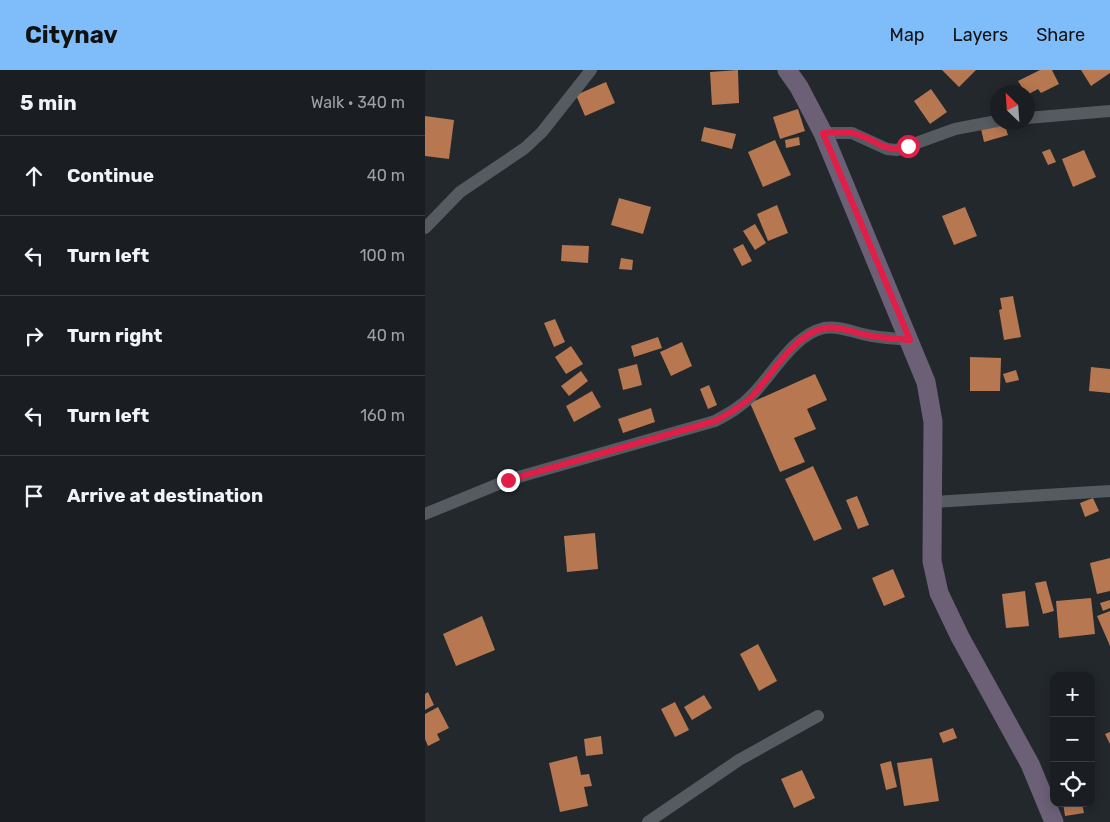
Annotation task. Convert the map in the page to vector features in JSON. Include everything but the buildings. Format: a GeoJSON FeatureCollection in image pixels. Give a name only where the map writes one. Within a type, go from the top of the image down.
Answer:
{"type":"FeatureCollection","features":[{"type":"Feature","properties":{"kind":"street"},"geometry":{"type":"LineString","coordinates":[[425,228],[460,192],[525,148],[537,137],[591,70]]}},
{"type":"Feature","properties":{"kind":"street"},"geometry":{"type":"LineString","coordinates":[[787,70],[799,87],[823,133],[926,382],[933,422],[934,502],[932,561],[939,594],[959,637],[1030,764],[1054,822]]}},
{"type":"Feature","properties":{"kind":"street"},"geometry":{"type":"LineString","coordinates":[[1035,117],[1110,111]]}},
{"type":"Feature","properties":{"kind":"street"},"geometry":{"type":"LineString","coordinates":[[823,133],[852,133],[887,149],[897,150],[955,129],[990,122]]}},
{"type":"Feature","properties":{"kind":"street"},"geometry":{"type":"LineString","coordinates":[[425,514],[508,480],[715,421],[734,411],[752,396],[794,347],[811,333],[825,328],[841,329],[872,336],[910,340]]}},
{"type":"Feature","properties":{"kind":"street"},"geometry":{"type":"LineString","coordinates":[[934,502],[1110,491]]}},
{"type":"Feature","properties":{"kind":"street"},"geometry":{"type":"LineString","coordinates":[[649,822],[739,760],[818,716]]}},
{"type":"Feature","properties":{"kind":"route"},"geometry":{"type":"LineString","coordinates":[[508,480],[715,421],[734,411],[752,396],[794,347],[811,333],[825,328],[910,340],[873,248],[823,133],[852,133],[887,149],[897,150],[908,146]]}}]}
